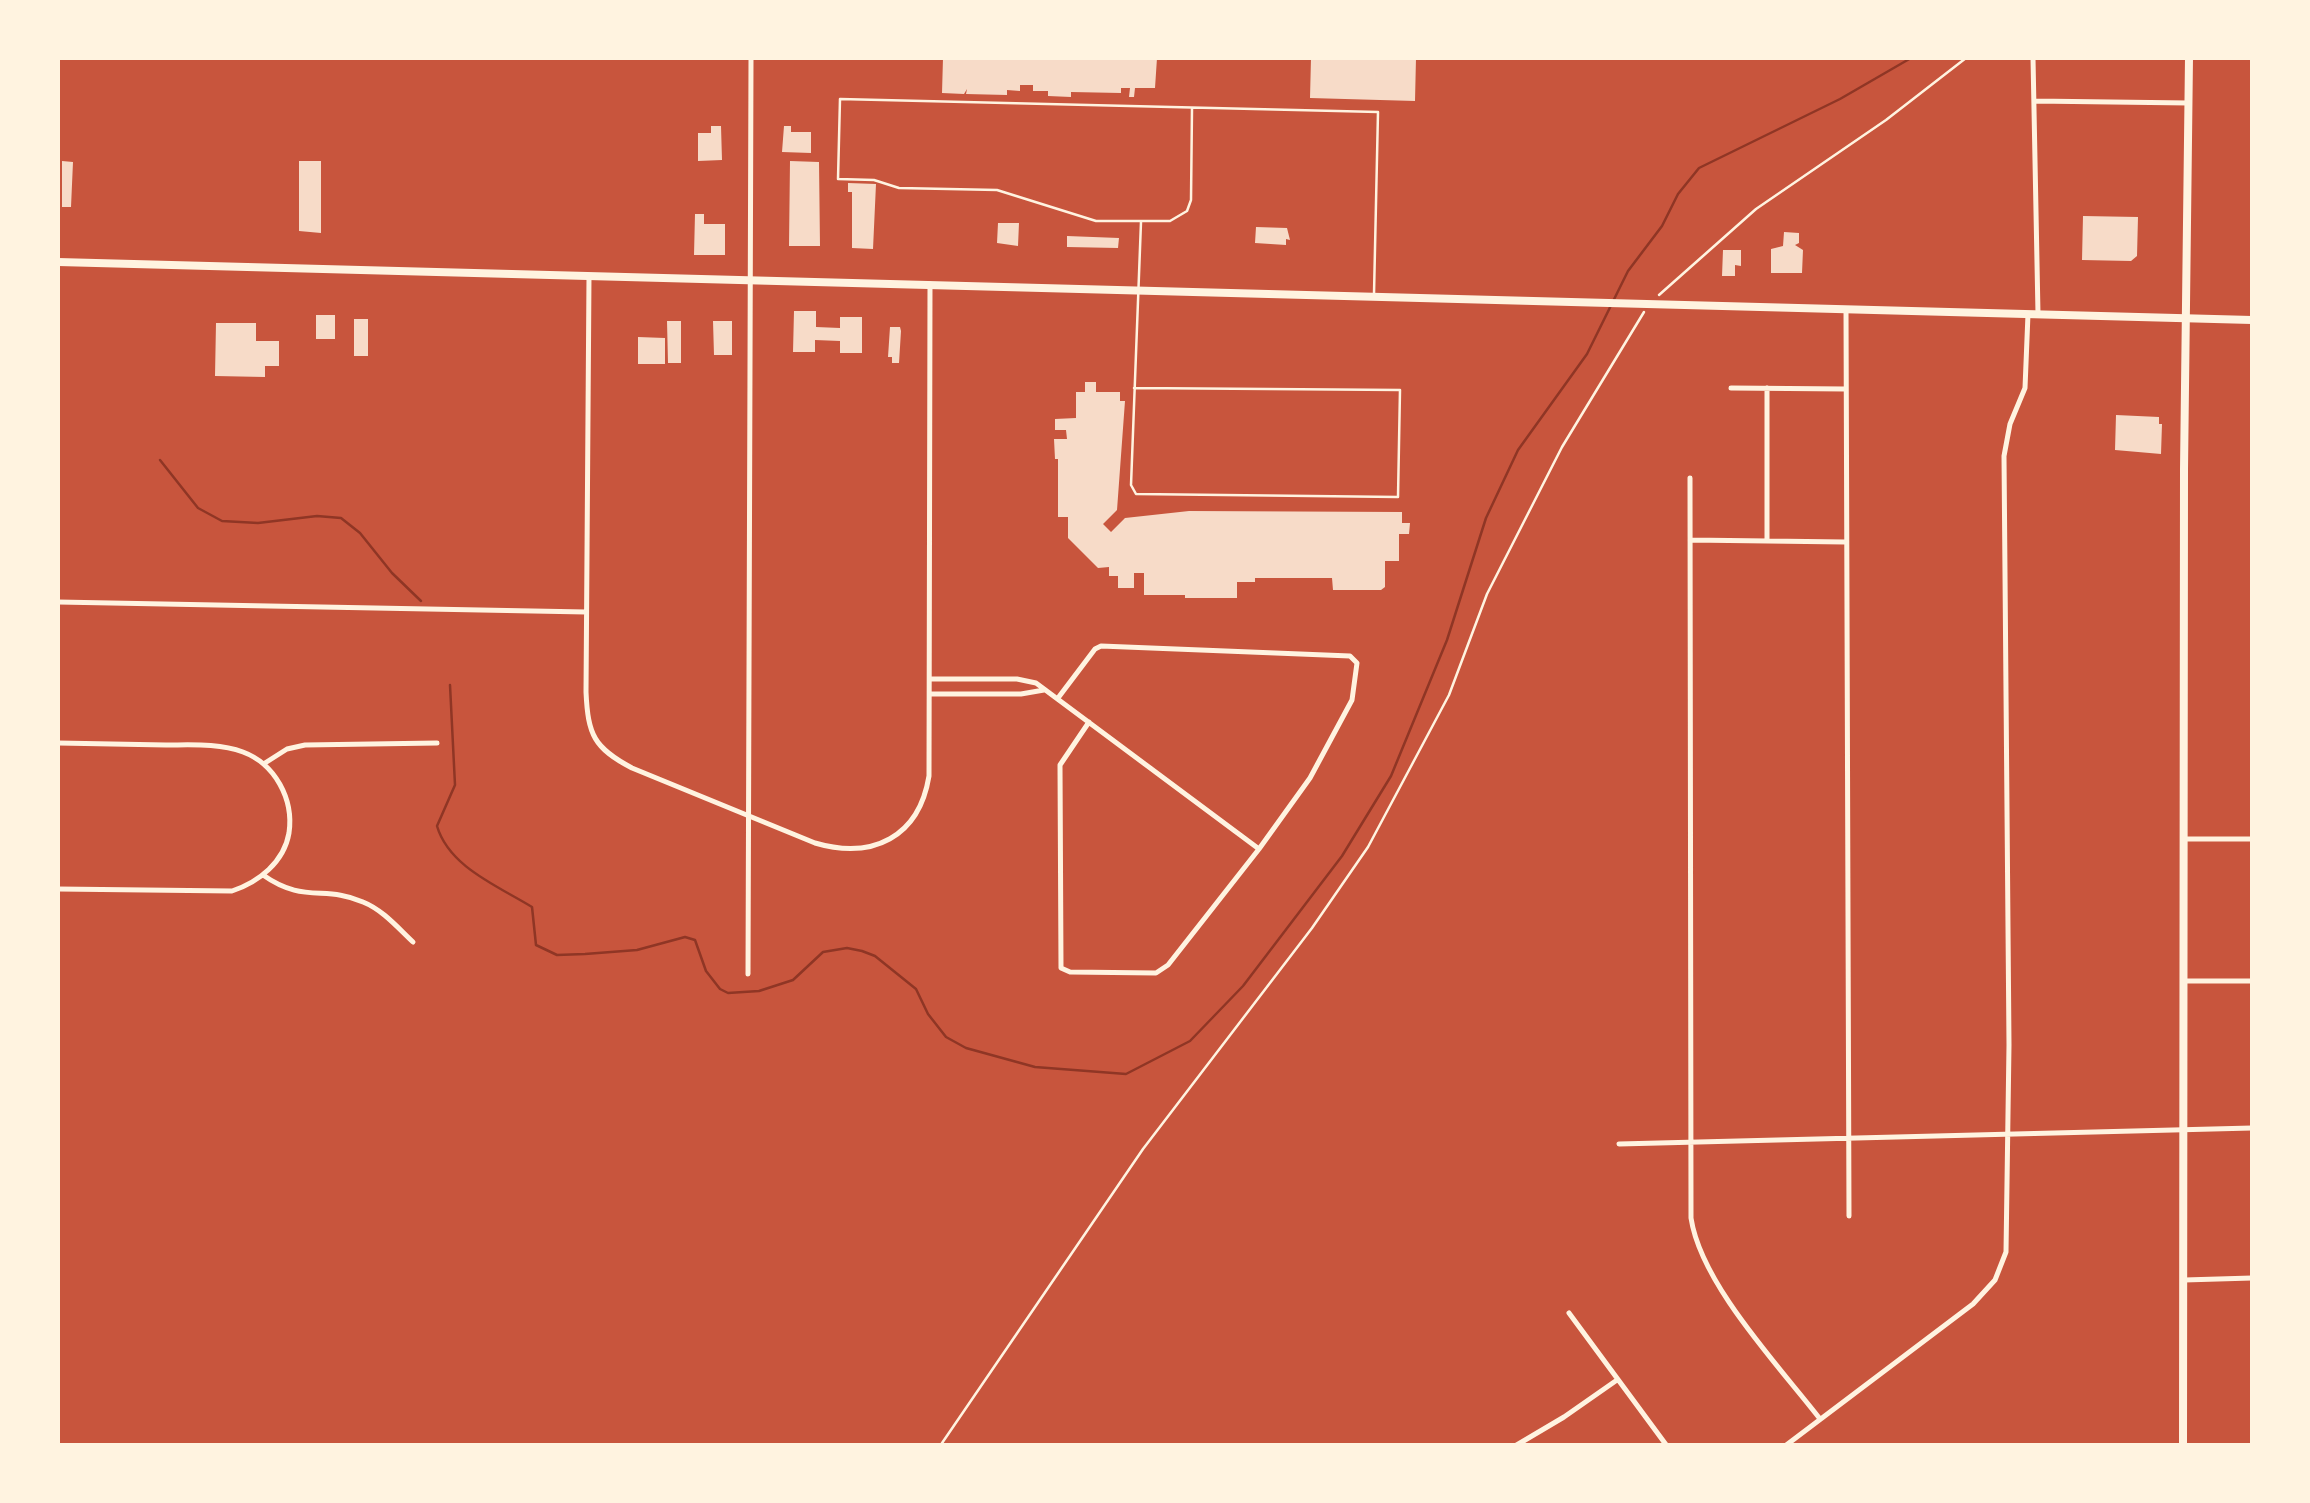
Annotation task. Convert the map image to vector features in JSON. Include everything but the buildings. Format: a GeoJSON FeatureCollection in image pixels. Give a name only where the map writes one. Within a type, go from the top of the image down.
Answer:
{"type":"FeatureCollection","features":[{"type":"Feature","properties":{"kind":"main road"},"geometry":{"type":"LineString","coordinates":[[2184,1446],[2185,318],[2190,58]]}},
{"type":"Feature","properties":{"kind":"main road"},"geometry":{"type":"LineString","coordinates":[[58,262],[2252,320]]}},
{"type":"Feature","properties":{"kind":"street"},"geometry":{"type":"LineString","coordinates":[[748,974],[752,58]]}},
{"type":"Feature","properties":{"kind":"street"},"geometry":{"type":"LineString","coordinates":[[1785,1446],[1973,1304],[1995,1280],[2008,1244],[2004,456],[2010,424],[2025,388],[2033,314],[2033,58]]}},
{"type":"Feature","properties":{"kind":"street"},"geometry":{"type":"LineString","coordinates":[[2034,101],[2188,103]]}},
{"type":"Feature","properties":{"kind":"street"},"geometry":{"type":"LineString","coordinates":[[589,275],[589,728],[600,746],[632,768],[829,847],[866,848],[896,836],[913,820],[928,786],[930,284]]}},
{"type":"Feature","properties":{"kind":"street"},"geometry":{"type":"LineString","coordinates":[[1846,309],[1849,1216]]}},
{"type":"Feature","properties":{"kind":"street"},"geometry":{"type":"LineString","coordinates":[[1731,388],[1845,389]]}},
{"type":"Feature","properties":{"kind":"street"},"geometry":{"type":"LineString","coordinates":[[1767,388],[1767,541]]}},
{"type":"Feature","properties":{"kind":"street"},"geometry":{"type":"LineString","coordinates":[[1690,478],[1692,1218],[1702,1257],[1718,1286],[1820,1420]]}},
{"type":"Feature","properties":{"kind":"street"},"geometry":{"type":"LineString","coordinates":[[1690,540],[1845,542]]}},
{"type":"Feature","properties":{"kind":"street"},"geometry":{"type":"LineString","coordinates":[[58,602],[586,612]]}},
{"type":"Feature","properties":{"kind":"street"},"geometry":{"type":"LineString","coordinates":[[1058,698],[1101,646],[1355,659],[1356,688],[1352,700],[1310,778],[1259,850],[1162,970],[1064,970],[1060,962],[1060,766],[1089,722]]}},
{"type":"Feature","properties":{"kind":"street"},"geometry":{"type":"LineString","coordinates":[[930,679],[1017,679],[1036,683],[1259,850]]}},
{"type":"Feature","properties":{"kind":"street"},"geometry":{"type":"LineString","coordinates":[[930,694],[1020,694],[1044,690]]}},
{"type":"Feature","properties":{"kind":"street"},"geometry":{"type":"LineString","coordinates":[[58,743],[241,750],[264,764],[280,783],[289,815],[283,850],[264,875],[245,887],[218,892],[58,889]]}},
{"type":"Feature","properties":{"kind":"street"},"geometry":{"type":"LineString","coordinates":[[264,764],[287,749],[305,745],[437,743]]}},
{"type":"Feature","properties":{"kind":"street"},"geometry":{"type":"LineString","coordinates":[[2184,839],[2252,839]]}},
{"type":"Feature","properties":{"kind":"street"},"geometry":{"type":"LineString","coordinates":[[264,875],[289,891],[364,902],[384,914],[413,942]]}},
{"type":"Feature","properties":{"kind":"street"},"geometry":{"type":"LineString","coordinates":[[2184,981],[2252,981]]}},
{"type":"Feature","properties":{"kind":"street"},"geometry":{"type":"LineString","coordinates":[[1619,1144],[2252,1128]]}},
{"type":"Feature","properties":{"kind":"street"},"geometry":{"type":"LineString","coordinates":[[2184,1280],[2252,1278]]}},
{"type":"Feature","properties":{"kind":"street"},"geometry":{"type":"LineString","coordinates":[[1569,1313],[1667,1446]]}},
{"type":"Feature","properties":{"kind":"street"},"geometry":{"type":"LineString","coordinates":[[1515,1446],[1617,1380]]}},
{"type":"Feature","properties":{"kind":"lane"},"geometry":{"type":"LineString","coordinates":[[1192,108],[1190,200],[1187,211],[1170,222],[1082,218],[997,190],[899,188],[874,180],[838,179],[840,99],[1378,112],[1374,296]]}},
{"type":"Feature","properties":{"kind":"lane"},"geometry":{"type":"LineString","coordinates":[[1134,388],[1400,390],[1398,497],[1136,494],[1131,485],[1134,388],[1142,222]]}},
{"type":"Feature","properties":{"kind":"path"},"geometry":{"type":"LineString","coordinates":[[940,1446],[1143,1149],[1312,928],[1368,847],[1442,709],[1487,594],[1562,447],[1649,304],[1756,209],[1886,120],[1966,58]]}},
{"type":"Feature","properties":{"kind":"waterway"},"geometry":{"type":"LineString","coordinates":[[450,685],[455,785],[437,826],[463,864],[532,907],[536,945],[557,955],[585,954],[637,950],[685,937],[695,940],[706,971],[728,993],[759,991],[793,980],[823,952],[847,948],[862,951],[875,956],[916,989],[928,1014],[946,1037],[966,1048],[1035,1067],[1126,1074],[1190,1041],[1243,986],[1342,856],[1391,776],[1447,640],[1486,518],[1518,450],[1587,354],[1628,271],[1662,226],[1678,194],[1699,168],[1840,99],[1911,58]]}},
{"type":"Feature","properties":{"kind":"waterway"},"geometry":{"type":"LineString","coordinates":[[160,460],[198,508],[222,521],[341,518],[360,533],[421,601]]}}]}
